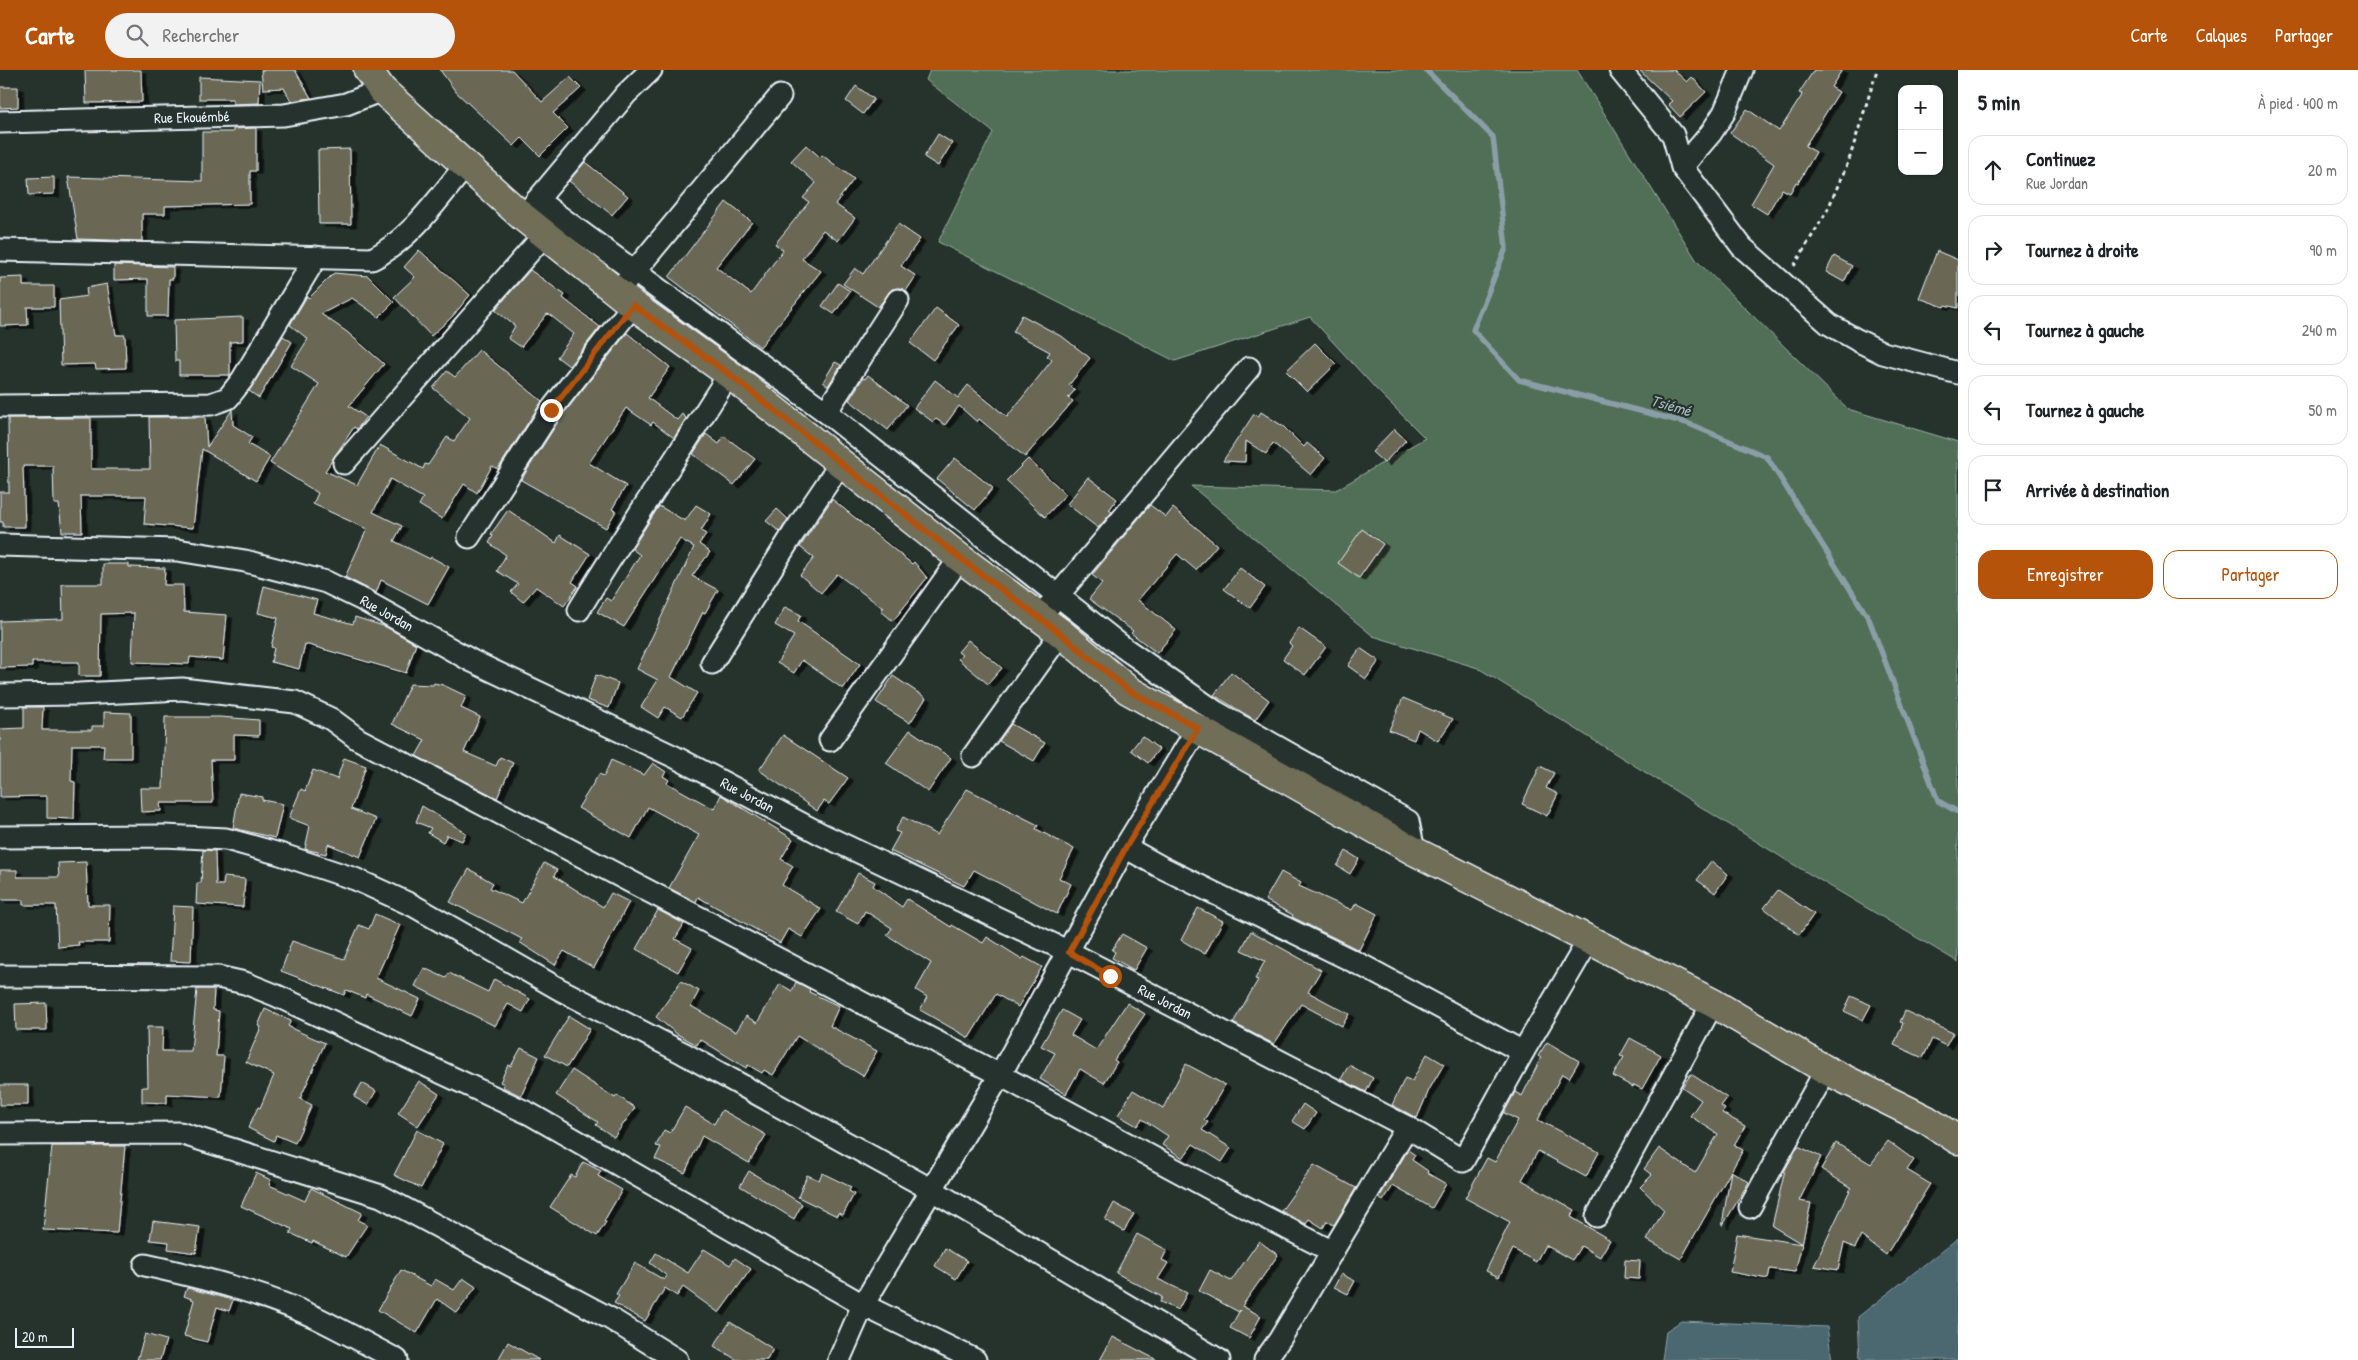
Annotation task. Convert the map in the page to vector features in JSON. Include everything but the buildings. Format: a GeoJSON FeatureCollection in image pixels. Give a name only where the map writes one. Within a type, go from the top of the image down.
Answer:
{"type":"FeatureCollection","features":[{"type":"Feature","properties":{"kind":"main road"},"geometry":{"type":"LineString","coordinates":[[375,80],[466,165],[530,208],[545,234],[628,290],[729,374],[960,558],[1039,616],[1128,690],[1414,851],[1590,938],[1713,1003],[1826,1070],[1927,1120],[1958,1140]]}},
{"type":"Feature","properties":{"kind":"street"},"geometry":{"type":"LineString","coordinates":[[651,70],[626,94],[530,208],[628,290],[826,412],[1124,648],[1216,712],[1408,821],[1414,851]]}},
{"type":"Feature","properties":{"kind":"street"},"geometry":{"type":"LineString","coordinates":[[1620,70],[1673,135],[1682,166],[1742,247],[1829,324],[1882,353],[1958,373]]}},
{"type":"Feature","properties":{"kind":"street"},"geometry":{"type":"LineString","coordinates":[[1682,166],[1712,133],[1724,113],[1742,70]]}},
{"type":"Feature","properties":{"kind":"street","name":"Rue Ekouémbé"},"geometry":{"type":"LineString","coordinates":[[0,122],[284,115],[346,104],[375,80]]}},
{"type":"Feature","properties":{"kind":"street"},"geometry":{"type":"LineString","coordinates":[[469,537],[628,290],[780,96]]}},
{"type":"Feature","properties":{"kind":"street"},"geometry":{"type":"LineString","coordinates":[[0,250],[372,259],[391,250],[416,225],[466,165]]}},
{"type":"Feature","properties":{"kind":"street"},"geometry":{"type":"LineString","coordinates":[[344,463],[545,234]]}},
{"type":"Feature","properties":{"kind":"street"},"geometry":{"type":"LineString","coordinates":[[0,406],[211,404],[228,398],[242,380],[316,257]]}},
{"type":"Feature","properties":{"kind":"street"},"geometry":{"type":"LineString","coordinates":[[826,412],[898,300]]}},
{"type":"Feature","properties":{"kind":"street"},"geometry":{"type":"LineString","coordinates":[[1039,616],[1059,596],[1249,368]]}},
{"type":"Feature","properties":{"kind":"street"},"geometry":{"type":"LineString","coordinates":[[579,610],[629,528],[679,455],[729,374]]}},
{"type":"Feature","properties":{"kind":"street"},"geometry":{"type":"LineString","coordinates":[[712,663],[793,534],[841,463]]}},
{"type":"Feature","properties":{"kind":"street","name":"Rue Jordan"},"geometry":{"type":"LineString","coordinates":[[0,545],[176,550],[245,562],[326,582],[472,661],[675,757],[821,834],[1069,952],[1407,1127],[1463,1161],[1523,1052]]}},
{"type":"Feature","properties":{"kind":"street"},"geometry":{"type":"LineString","coordinates":[[830,740],[960,558]]}},
{"type":"Feature","properties":{"kind":"street"},"geometry":{"type":"LineString","coordinates":[[974,756],[1061,634]]}},
{"type":"Feature","properties":{"kind":"street"},"geometry":{"type":"LineString","coordinates":[[0,695],[79,694],[182,689],[295,702],[331,719],[358,739],[1000,1075],[1224,1196],[1333,1252]]}},
{"type":"Feature","properties":{"kind":"street"},"geometry":{"type":"LineString","coordinates":[[839,1360],[863,1305],[1000,1075],[1126,847],[1198,728]]}},
{"type":"Feature","properties":{"kind":"street"},"geometry":{"type":"LineString","coordinates":[[0,838],[164,836],[226,839],[280,854],[355,879],[414,906],[560,989],[683,1053],[932,1190],[1219,1360]]}},
{"type":"Feature","properties":{"kind":"street"},"geometry":{"type":"LineString","coordinates":[[1126,847],[1161,867],[1366,967],[1523,1052],[1590,938]]}},
{"type":"Feature","properties":{"kind":"street"},"geometry":{"type":"LineString","coordinates":[[0,976],[192,975],[218,977],[245,983],[291,1002],[530,1114],[863,1305],[975,1360]]}},
{"type":"Feature","properties":{"kind":"street"},"geometry":{"type":"LineString","coordinates":[[1597,1216],[1713,1003]]}},
{"type":"Feature","properties":{"kind":"street"},"geometry":{"type":"LineString","coordinates":[[1750,1208],[1826,1070]]}},
{"type":"Feature","properties":{"kind":"street"},"geometry":{"type":"LineString","coordinates":[[1265,1360],[1280,1340],[1407,1127]]}},
{"type":"Feature","properties":{"kind":"street"},"geometry":{"type":"LineString","coordinates":[[0,1134],[180,1133],[381,1196],[611,1319],[677,1360]]}},
{"type":"Feature","properties":{"kind":"street"},"geometry":{"type":"LineString","coordinates":[[145,1265],[216,1281],[295,1309],[397,1360]]}},
{"type":"Feature","properties":{"kind":"path"},"geometry":{"type":"LineString","coordinates":[[1784,283],[1828,211],[1849,160],[1877,70]]}},
{"type":"Feature","properties":{"kind":"green space"},"geometry":{"type":"Polygon","coordinates":[[[930,70],[1577,70],[1697,261],[1848,409],[1958,442],[1958,962],[1786,860],[1478,668],[1373,636],[1191,486],[1336,490],[1425,438],[1377,390],[1310,317],[1175,361],[938,242],[993,132],[926,80],[930,70]]]}},
{"type":"Feature","properties":{"kind":"water"},"geometry":{"type":"Polygon","coordinates":[[[1958,1238],[1958,1360],[1860,1360],[1858,1317],[1958,1238]]]}},
{"type":"Feature","properties":{"kind":"water"},"geometry":{"type":"Polygon","coordinates":[[[1681,1321],[1827,1327],[1832,1360],[1662,1360],[1666,1331],[1681,1321]]]}},
{"type":"Feature","properties":{"kind":"waterway","name":"Tsiémé"},"geometry":{"type":"LineString","coordinates":[[1426,70],[1493,137],[1506,248],[1473,330],[1519,380],[1687,423],[1767,457],[1869,619],[1938,801],[1958,812]]}},
{"type":"Feature","properties":{"kind":"route"},"geometry":{"type":"LineString","coordinates":[[551,410],[633,305],[729,374],[960,558],[1039,616],[1128,690],[1198,728],[1126,847],[1069,952],[1110,976]]}}]}
